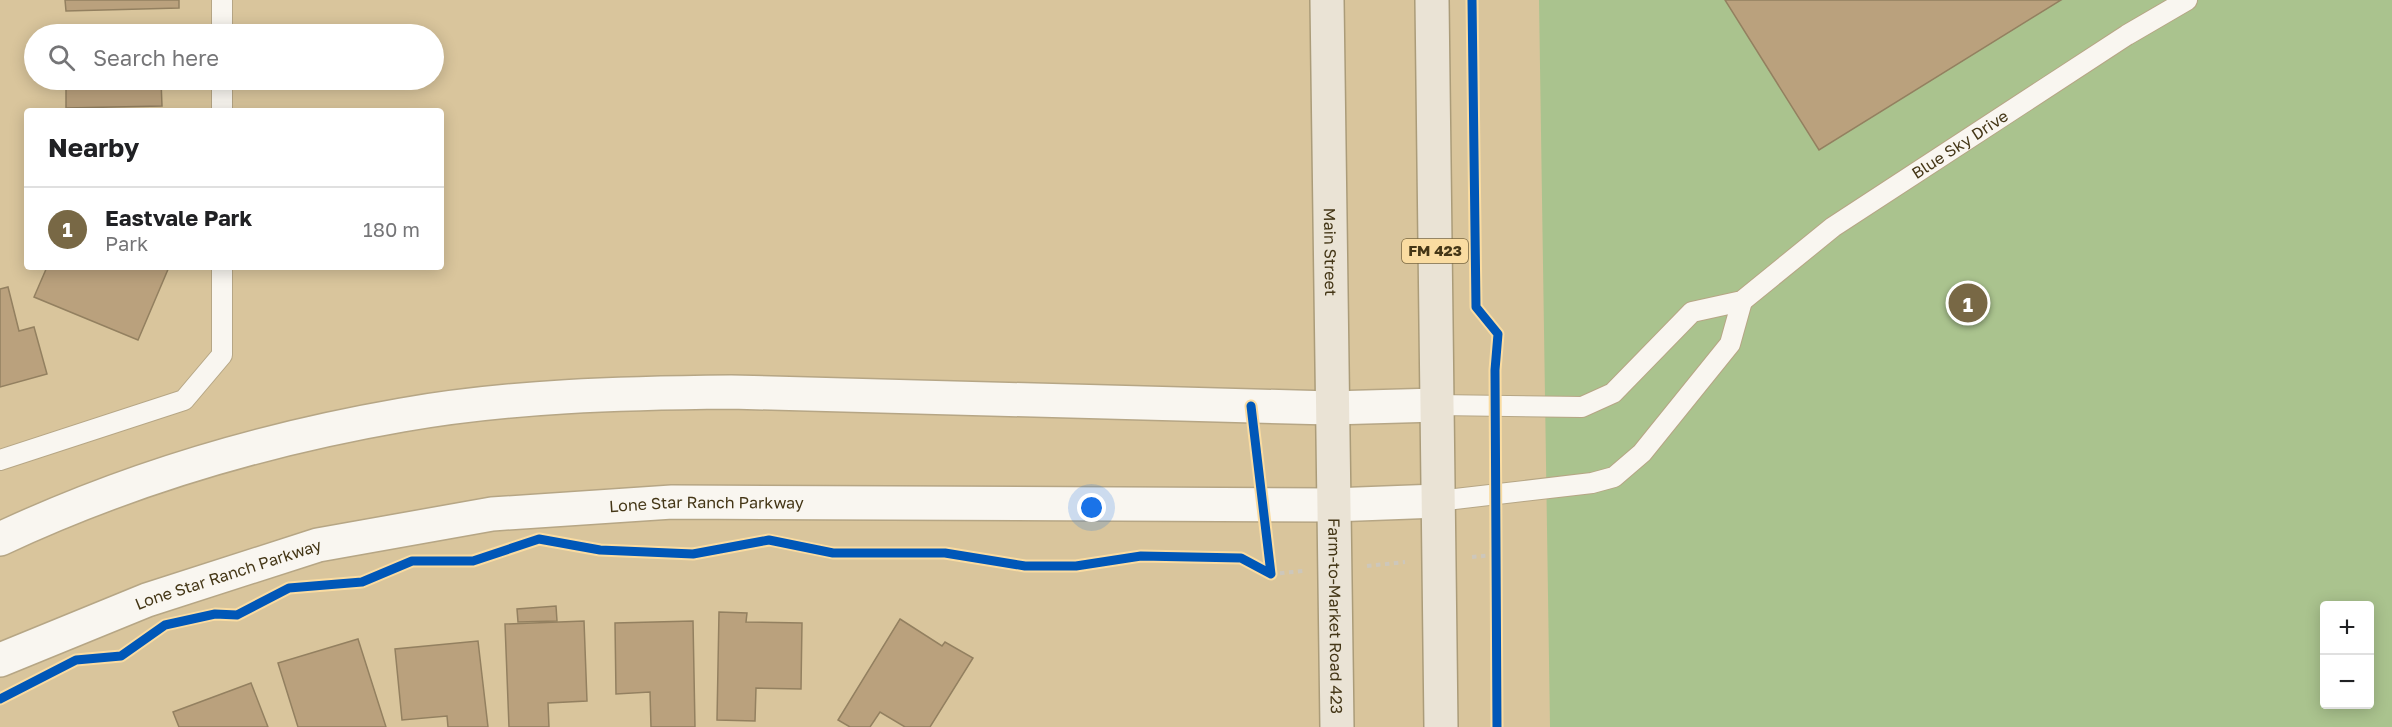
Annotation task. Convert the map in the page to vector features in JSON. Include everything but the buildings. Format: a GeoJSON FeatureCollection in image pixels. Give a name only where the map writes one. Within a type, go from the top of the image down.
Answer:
{"type":"FeatureCollection","features":[{"type":"Feature","properties":{"kind":"main road","name":"Main Street"},"geometry":{"type":"LineString","coordinates":[[1327,0],[1332,505]]}},
{"type":"Feature","properties":{"kind":"main road","name":"FM 423"},"geometry":{"type":"LineString","coordinates":[[1432,0],[1441,727]]}},
{"type":"Feature","properties":{"kind":"main road"},"geometry":{"type":"LineString","coordinates":[[0,539],[147,480],[228,456],[391,417],[488,404],[634,394],[731,392],[1331,408],[1437,405]]}},
{"type":"Feature","properties":{"kind":"main road","name":"Lone Star Ranch Parkway"},"geometry":{"type":"LineString","coordinates":[[0,660],[147,600],[318,545],[492,514],[672,502],[1332,505],[1438,501]]}},
{"type":"Feature","properties":{"kind":"main road","name":"Farm-to-Market Road 423"},"geometry":{"type":"LineString","coordinates":[[1332,505],[1337,727]]}},
{"type":"Feature","properties":{"kind":"lane"},"geometry":{"type":"LineString","coordinates":[[222,0],[222,24]]}},
{"type":"Feature","properties":{"kind":"lane","name":"Blue Sky Drive"},"geometry":{"type":"LineString","coordinates":[[1437,405],[1582,407],[1599,401],[1613,393],[1636,371],[1692,312],[1742,301],[1833,227],[2127,35],[2187,0]]}},
{"type":"Feature","properties":{"kind":"lane"},"geometry":{"type":"LineString","coordinates":[[222,90],[222,108]]}},
{"type":"Feature","properties":{"kind":"lane"},"geometry":{"type":"LineString","coordinates":[[0,460],[184,400],[222,355],[222,270]]}},
{"type":"Feature","properties":{"kind":"lane"},"geometry":{"type":"LineString","coordinates":[[1438,501],[1592,483],[1614,477],[1642,453],[1730,344],[1742,301]]}},
{"type":"Feature","properties":{"kind":"path"},"geometry":{"type":"LineString","coordinates":[[1271,574],[1495,555]]}},
{"type":"Feature","properties":{"kind":"green space"},"geometry":{"type":"Polygon","coordinates":[[[1539,0],[2392,0],[2392,727],[1550,727],[1539,0]]]}},
{"type":"Feature","properties":{"kind":"cycle path"},"geometry":{"type":"LineString","coordinates":[[1472,0],[1476,307],[1498,334],[1495,370],[1497,727]]}},
{"type":"Feature","properties":{"kind":"cycle path"},"geometry":{"type":"LineString","coordinates":[[0,699],[76,660],[121,656],[165,625],[215,614],[237,615],[289,588],[362,582],[412,561],[473,561],[539,539],[600,550],[693,554],[769,540],[833,553],[945,553],[1025,566],[1076,566],[1141,556],[1241,558],[1271,574],[1251,406]]}},
{"type":"Feature","properties":{"kind":"place","name":"Eastvale Park"},"geometry":{"type":"Point","coordinates":[1968,303]}}]}
